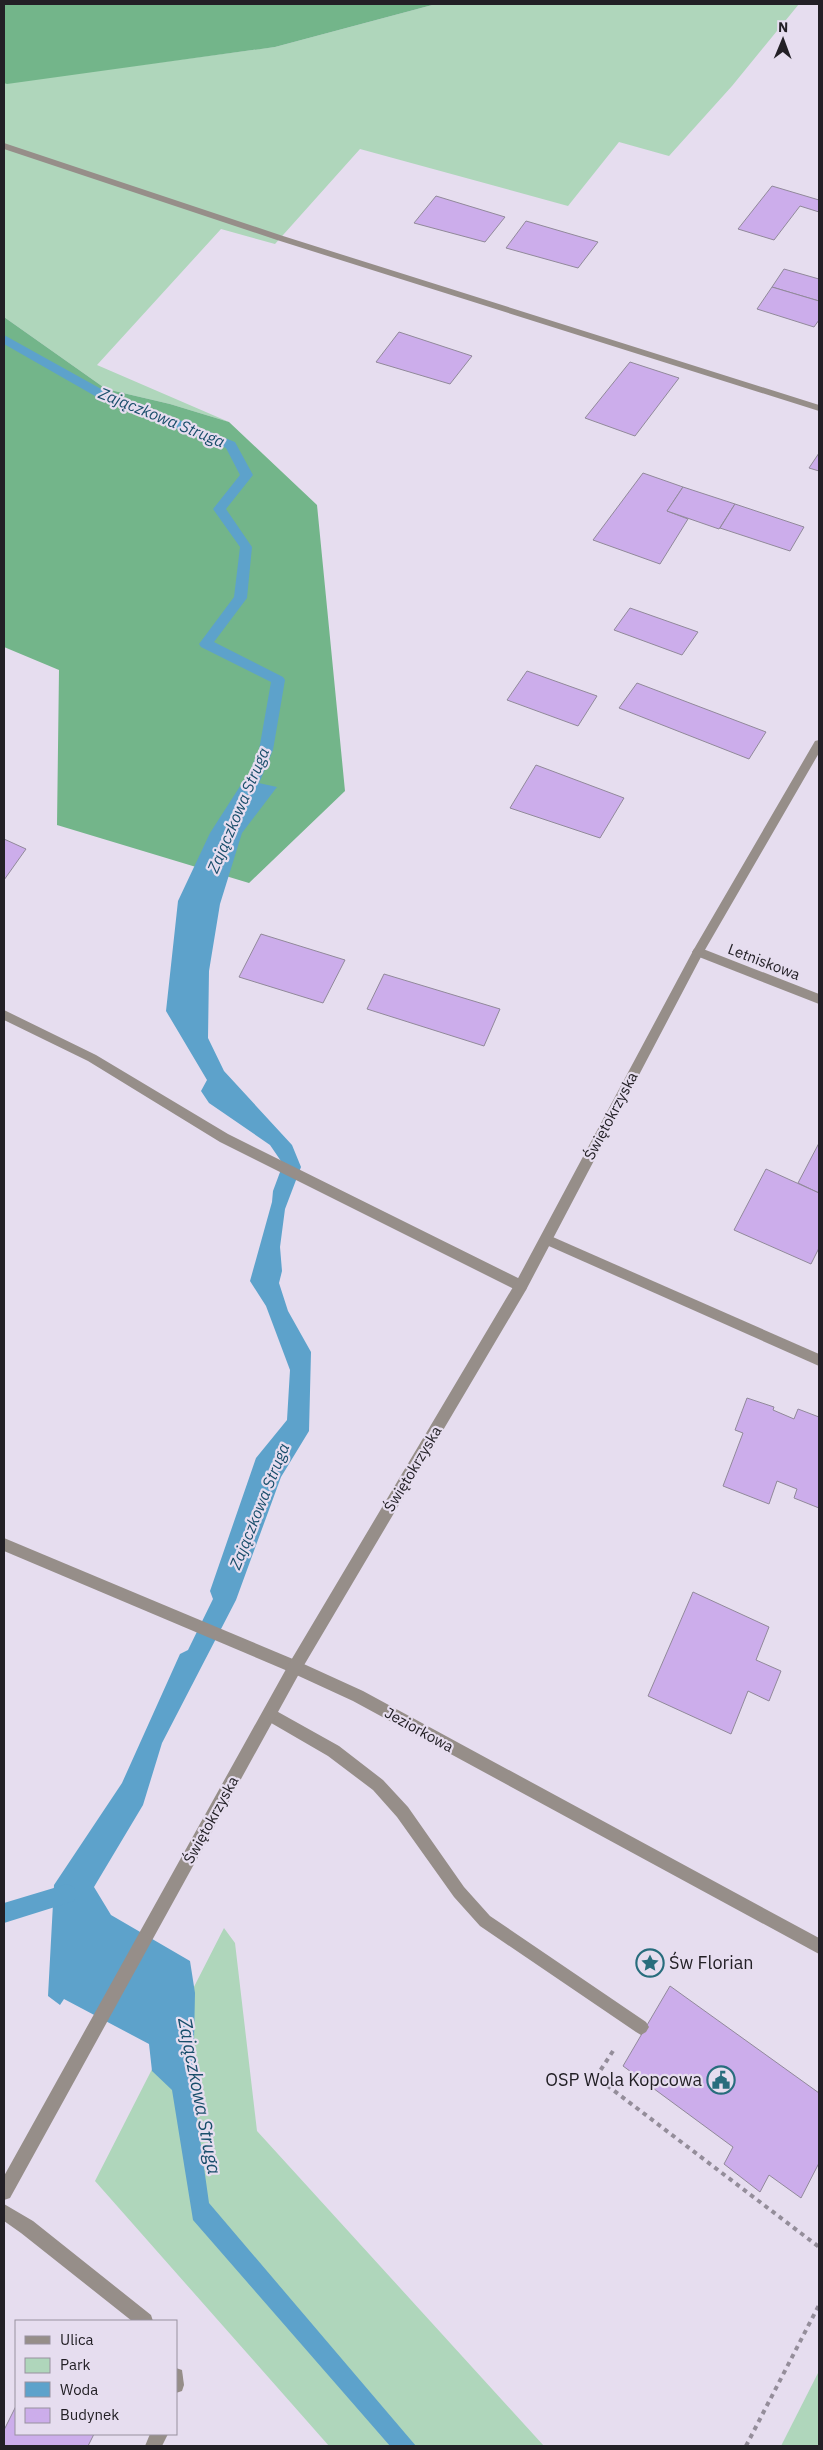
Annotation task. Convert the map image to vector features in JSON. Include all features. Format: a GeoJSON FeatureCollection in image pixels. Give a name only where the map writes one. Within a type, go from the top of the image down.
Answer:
{"type":"FeatureCollection","features":[{"type":"Feature","properties":{"kind":"street"},"geometry":{"type":"LineString","coordinates":[[4,146],[280,238],[819,408]]}},
{"type":"Feature","properties":{"kind":"street","name":"Świętokrzyska"},"geometry":{"type":"LineString","coordinates":[[4,2192],[271,1715],[295,1667],[521,1286],[698,952],[819,744]]}},
{"type":"Feature","properties":{"kind":"street","name":"Letniskowa"},"geometry":{"type":"LineString","coordinates":[[698,952],[819,999]]}},
{"type":"Feature","properties":{"kind":"street"},"geometry":{"type":"LineString","coordinates":[[4,1015],[92,1058],[224,1138],[521,1286]]}},
{"type":"Feature","properties":{"kind":"street"},"geometry":{"type":"LineString","coordinates":[[546,1239],[819,1360]]}},
{"type":"Feature","properties":{"kind":"street","name":"Jeziorkowa"},"geometry":{"type":"LineString","coordinates":[[4,1544],[295,1667],[358,1696],[819,1946]]}},
{"type":"Feature","properties":{"kind":"street"},"geometry":{"type":"LineString","coordinates":[[271,1715],[302,1731],[366,1776],[389,1797],[464,1902],[485,1922],[641,2026]]}},
{"type":"Feature","properties":{"kind":"street"},"geometry":{"type":"LineString","coordinates":[[4,2212],[27,2227],[144,2320]]}},
{"type":"Feature","properties":{"kind":"path"},"geometry":{"type":"LineString","coordinates":[[746,2446],[819,2305]]}},
{"type":"Feature","properties":{"kind":"green space"},"geometry":{"type":"Polygon","coordinates":[[[4,4],[436,4],[275,47],[7,84],[4,83],[4,4]]]}},
{"type":"Feature","properties":{"kind":"green space"},"geometry":{"type":"Polygon","coordinates":[[[436,4],[799,4],[732,86],[669,156],[619,142],[568,206],[360,149],[275,244],[221,229],[97,365],[229,422],[170,404],[106,389],[4,317],[4,83],[275,47],[436,4]]]}},
{"type":"Feature","properties":{"kind":"green space"},"geometry":{"type":"Polygon","coordinates":[[[4,317],[106,389],[170,404],[229,422],[317,505],[345,791],[249,883],[57,825],[59,670],[4,647],[4,317]]]}},
{"type":"Feature","properties":{"kind":"green space"},"geometry":{"type":"Polygon","coordinates":[[[224,1928],[235,1943],[257,2131],[544,2446],[329,2446],[95,2181],[224,1928]]]}},
{"type":"Feature","properties":{"kind":"green space"},"geometry":{"type":"Polygon","coordinates":[[[819,2371],[819,2446],[781,2446],[819,2371]]]}},
{"type":"Feature","properties":{"kind":"water"},"geometry":{"type":"Polygon","coordinates":[[[244,780],[277,787],[242,833],[220,904],[209,971],[208,1038],[224,1071],[292,1145],[301,1167],[285,1209],[280,1247],[282,1271],[279,1283],[288,1311],[311,1352],[309,1431],[281,1477],[236,1600],[162,1743],[143,1805],[94,1887],[111,1915],[190,1961],[195,1993],[193,2089],[209,2203],[416,2446],[390,2446],[193,2220],[172,2090],[152,2071],[149,2044],[64,1999],[60,2005],[48,1996],[54,1885],[122,1783],[180,1654],[188,1650],[213,1599],[210,1591],[256,1458],[287,1420],[290,1370],[266,1306],[250,1281],[272,1202],[273,1191],[283,1164],[270,1145],[209,1103],[201,1091],[207,1080],[166,1011],[178,901],[210,833],[244,780]]]}},
{"type":"Feature","properties":{"kind":"building"},"geometry":{"type":"Polygon","coordinates":[[[772,186],[819,200],[819,212],[800,206],[774,240],[738,229],[772,186]]]}},
{"type":"Feature","properties":{"kind":"building"},"geometry":{"type":"Polygon","coordinates":[[[436,196],[505,217],[485,242],[414,223],[436,196]]]}},
{"type":"Feature","properties":{"kind":"building"},"geometry":{"type":"Polygon","coordinates":[[[526,221],[598,242],[578,268],[506,248],[526,221]]]}},
{"type":"Feature","properties":{"kind":"building"},"geometry":{"type":"Polygon","coordinates":[[[784,269],[819,279],[819,301],[772,287],[784,269]]]}},
{"type":"Feature","properties":{"kind":"building"},"geometry":{"type":"Polygon","coordinates":[[[772,287],[819,301],[819,320],[814,327],[757,309],[772,287]]]}},
{"type":"Feature","properties":{"kind":"building"},"geometry":{"type":"Polygon","coordinates":[[[399,332],[472,356],[450,384],[376,362],[399,332]]]}},
{"type":"Feature","properties":{"kind":"building"},"geometry":{"type":"Polygon","coordinates":[[[630,362],[679,378],[635,436],[585,418],[630,362]]]}},
{"type":"Feature","properties":{"kind":"building"},"geometry":{"type":"Polygon","coordinates":[[[819,453],[819,471],[809,468],[819,453]]]}},
{"type":"Feature","properties":{"kind":"building"},"geometry":{"type":"Polygon","coordinates":[[[643,473],[683,487],[667,511],[688,519],[660,564],[593,540],[643,473]]]}},
{"type":"Feature","properties":{"kind":"building"},"geometry":{"type":"Polygon","coordinates":[[[683,487],[735,504],[719,529],[667,511],[683,487]]]}},
{"type":"Feature","properties":{"kind":"building"},"geometry":{"type":"Polygon","coordinates":[[[735,504],[804,527],[790,551],[720,528],[735,504]]]}},
{"type":"Feature","properties":{"kind":"building"},"geometry":{"type":"Polygon","coordinates":[[[630,608],[698,632],[682,655],[614,630],[630,608]]]}},
{"type":"Feature","properties":{"kind":"building"},"geometry":{"type":"Polygon","coordinates":[[[527,671],[597,696],[578,726],[507,700],[527,671]]]}},
{"type":"Feature","properties":{"kind":"building"},"geometry":{"type":"Polygon","coordinates":[[[637,683],[766,732],[749,759],[619,708],[637,683]]]}},
{"type":"Feature","properties":{"kind":"building"},"geometry":{"type":"Polygon","coordinates":[[[536,765],[624,798],[600,838],[510,808],[536,765]]]}},
{"type":"Feature","properties":{"kind":"building"},"geometry":{"type":"Polygon","coordinates":[[[4,839],[26,849],[4,880],[4,839]]]}},
{"type":"Feature","properties":{"kind":"building"},"geometry":{"type":"Polygon","coordinates":[[[261,934],[345,960],[323,1003],[239,977],[261,934]]]}},
{"type":"Feature","properties":{"kind":"building"},"geometry":{"type":"Polygon","coordinates":[[[384,974],[500,1009],[484,1046],[367,1009],[384,974]]]}},
{"type":"Feature","properties":{"kind":"building"},"geometry":{"type":"Polygon","coordinates":[[[819,1143],[819,1193],[798,1183],[819,1143]]]}},
{"type":"Feature","properties":{"kind":"building"},"geometry":{"type":"Polygon","coordinates":[[[766,1169],[819,1193],[819,1248],[811,1264],[734,1230],[766,1169]]]}},
{"type":"Feature","properties":{"kind":"building"},"geometry":{"type":"Polygon","coordinates":[[[747,1398],[774,1407],[773,1410],[794,1419],[798,1409],[819,1417],[819,1508],[794,1498],[797,1489],[777,1481],[769,1504],[723,1486],[743,1433],[735,1430],[747,1398]]]}},
{"type":"Feature","properties":{"kind":"building"},"geometry":{"type":"Polygon","coordinates":[[[693,1592],[769,1627],[756,1660],[781,1671],[769,1701],[748,1691],[731,1734],[648,1696],[693,1592]]]}},
{"type":"Feature","properties":{"kind":"building","name":"OSP Wola Kopcowa"},"geometry":{"type":"Polygon","coordinates":[[[670,1986],[819,2093],[819,2163],[801,2198],[769,2175],[760,2192],[724,2164],[733,2147],[623,2066],[670,1986]]]}},
{"type":"Feature","properties":{"kind":"building"},"geometry":{"type":"Polygon","coordinates":[[[15,2408],[15,2435],[94,2435],[88,2446],[4,2446],[4,2430],[15,2408]]]}},
{"type":"Feature","properties":{"kind":"waterway","name":"Zajączkowa Struga"},"geometry":{"type":"LineString","coordinates":[[4,339],[99,393],[231,445],[247,475],[219,509],[246,547],[240,598],[206,644],[278,680],[266,750],[244,803]]}},
{"type":"Feature","properties":{"kind":"waterway"},"geometry":{"type":"LineString","coordinates":[[4,1913],[67,1894]]}},
{"type":"Feature","properties":{"kind":"place","name":"Św Florian"},"geometry":{"type":"Point","coordinates":[650,1963]}},
{"type":"Feature","properties":{"kind":"place","name":"OSP Wola Kopcowa"},"geometry":{"type":"Point","coordinates":[721,2080]}}]}
